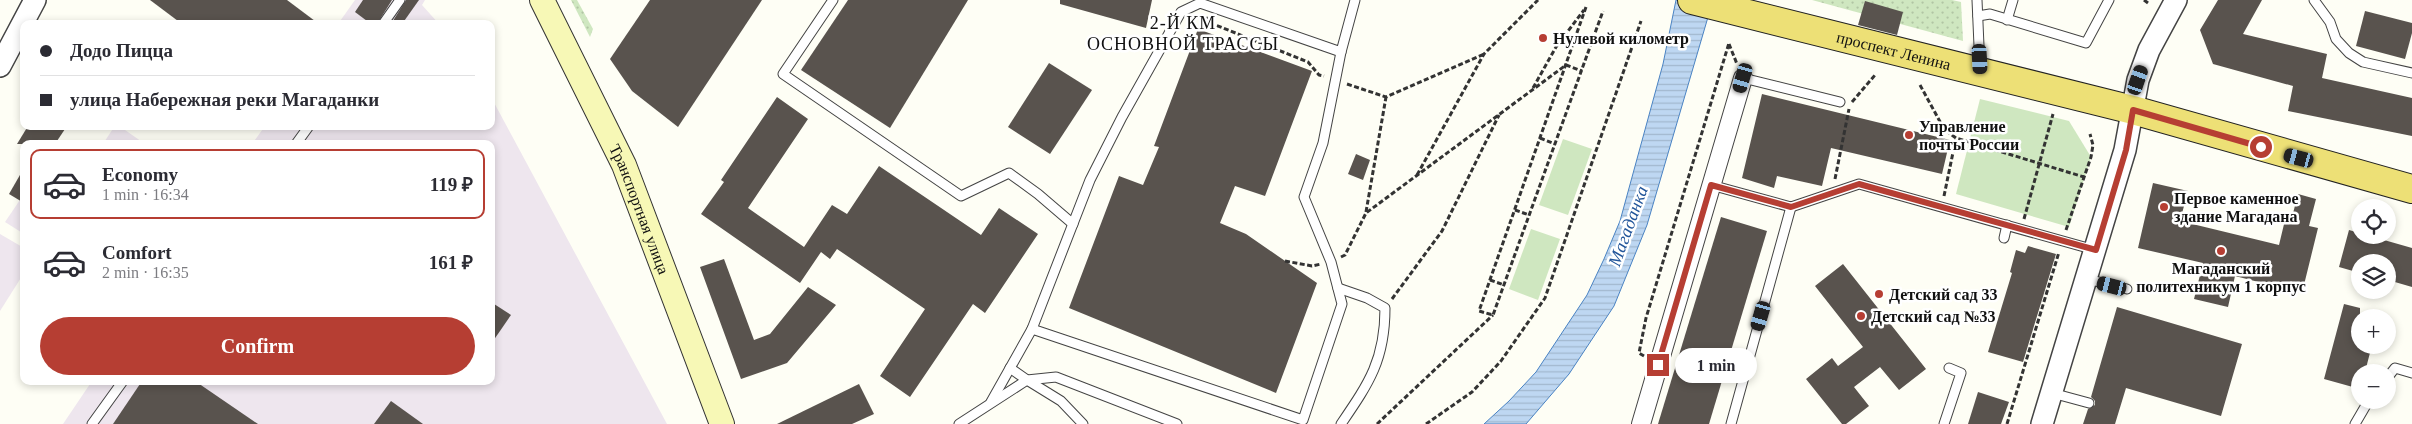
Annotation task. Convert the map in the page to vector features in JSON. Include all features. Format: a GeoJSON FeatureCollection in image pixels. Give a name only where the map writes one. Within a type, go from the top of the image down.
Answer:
{"type":"FeatureCollection","features":[{"type":"Feature","properties":{"kind":"main road","name":"Транспортная улица"},"geometry":{"type":"LineString","coordinates":[[542,0],[624,165],[722,424]]}},
{"type":"Feature","properties":{"kind":"main road","name":"проспект Ленина"},"geometry":{"type":"LineString","coordinates":[[1693,0],[1742,8],[1981,72],[2133,110],[2412,189]]}},
{"type":"Feature","properties":{"kind":"street"},"geometry":{"type":"LineString","coordinates":[[24,20],[35,0]]}},
{"type":"Feature","properties":{"kind":"street"},"geometry":{"type":"LineString","coordinates":[[2042,424],[2126,150],[2138,80],[2149,50],[2176,0]]}},
{"type":"Feature","properties":{"kind":"street"},"geometry":{"type":"LineString","coordinates":[[0,66],[20,28]]}},
{"type":"Feature","properties":{"kind":"street"},"geometry":{"type":"LineString","coordinates":[[1641,424],[1743,78]]}},
{"type":"Feature","properties":{"kind":"lane"},"geometry":{"type":"LineString","coordinates":[[386,20],[400,0]]}},
{"type":"Feature","properties":{"kind":"lane"},"geometry":{"type":"LineString","coordinates":[[833,0],[783,74],[961,196],[1009,173],[1038,194],[1073,224]]}},
{"type":"Feature","properties":{"kind":"lane"},"geometry":{"type":"LineString","coordinates":[[1032,329],[1303,420],[1342,304],[1331,262],[1304,197],[1323,143],[1341,52],[1355,0]]}},
{"type":"Feature","properties":{"kind":"lane"},"geometry":{"type":"LineString","coordinates":[[1977,0],[1981,72]]}},
{"type":"Feature","properties":{"kind":"lane"},"geometry":{"type":"LineString","coordinates":[[2007,20],[2013,0]]}},
{"type":"Feature","properties":{"kind":"lane"},"geometry":{"type":"LineString","coordinates":[[1978,16],[1990,14],[2086,43],[2109,0]]}},
{"type":"Feature","properties":{"kind":"lane"},"geometry":{"type":"LineString","coordinates":[[991,402],[1032,329],[1090,180],[1122,117],[1181,12],[1201,2],[1341,52]]}},
{"type":"Feature","properties":{"kind":"lane"},"geometry":{"type":"LineString","coordinates":[[2319,2],[2330,22],[2336,39],[2349,53],[2363,62],[2412,73]]}},
{"type":"Feature","properties":{"kind":"lane"},"geometry":{"type":"LineString","coordinates":[[1743,78],[1840,102]]}},
{"type":"Feature","properties":{"kind":"lane"},"geometry":{"type":"LineString","coordinates":[[1711,185],[1791,207],[1859,184],[2096,250]]}},
{"type":"Feature","properties":{"kind":"lane"},"geometry":{"type":"LineString","coordinates":[[1731,424],[1791,207]]}},
{"type":"Feature","properties":{"kind":"lane"},"geometry":{"type":"LineString","coordinates":[[2004,238],[2007,225]]}},
{"type":"Feature","properties":{"kind":"lane"},"geometry":{"type":"LineString","coordinates":[[2087,279],[2127,289]]}},
{"type":"Feature","properties":{"kind":"lane"},"geometry":{"type":"LineString","coordinates":[[1338,288],[1367,298],[1385,308],[1385,328],[1380,353],[1369,383],[1341,424]]}},
{"type":"Feature","properties":{"kind":"lane"},"geometry":{"type":"LineString","coordinates":[[1010,368],[1061,401],[1083,424]]}},
{"type":"Feature","properties":{"kind":"lane"},"geometry":{"type":"LineString","coordinates":[[1944,424],[1961,373],[1948,368]]}},
{"type":"Feature","properties":{"kind":"lane"},"geometry":{"type":"LineString","coordinates":[[2396,368],[2412,373]]}},
{"type":"Feature","properties":{"kind":"lane"},"geometry":{"type":"LineString","coordinates":[[960,424],[1027,380],[1056,377],[1177,424]]}},
{"type":"Feature","properties":{"kind":"lane"},"geometry":{"type":"LineString","coordinates":[[92,424],[120,385]]}},
{"type":"Feature","properties":{"kind":"lane"},"geometry":{"type":"LineString","coordinates":[[2052,393],[2089,403]]}},
{"type":"Feature","properties":{"kind":"lane"},"geometry":{"type":"LineString","coordinates":[[2355,424],[2364,409]]}},
{"type":"Feature","properties":{"kind":"path"},"geometry":{"type":"LineString","coordinates":[[1416,176],[1484,54],[1538,0]]}},
{"type":"Feature","properties":{"kind":"path"},"geometry":{"type":"LineString","coordinates":[[2144,0],[2148,3]]}},
{"type":"Feature","properties":{"kind":"path"},"geometry":{"type":"LineString","coordinates":[[1492,315],[1479,311],[1586,7],[1556,47],[1532,90]]}},
{"type":"Feature","properties":{"kind":"path"},"geometry":{"type":"LineString","coordinates":[[1377,424],[1492,315],[1603,11]]}},
{"type":"Feature","properties":{"kind":"path"},"geometry":{"type":"LineString","coordinates":[[1426,424],[1472,392],[1501,361],[1545,298],[1641,21]]}},
{"type":"Feature","properties":{"kind":"path"},"geometry":{"type":"LineString","coordinates":[[1639,353],[1646,318],[1729,43],[1743,78]]}},
{"type":"Feature","properties":{"kind":"path"},"geometry":{"type":"LineString","coordinates":[[1366,213],[1566,65]]}},
{"type":"Feature","properties":{"kind":"path"},"geometry":{"type":"LineString","coordinates":[[1566,65],[1582,71]]}},
{"type":"Feature","properties":{"kind":"path"},"geometry":{"type":"LineString","coordinates":[[1832,193],[1850,104],[1875,75]]}},
{"type":"Feature","properties":{"kind":"path"},"geometry":{"type":"LineString","coordinates":[[1920,85],[1944,129],[1956,138],[2084,177]]}},
{"type":"Feature","properties":{"kind":"path"},"geometry":{"type":"LineString","coordinates":[[1284,261],[1312,266],[1331,262],[1345,255],[1366,213],[1386,97]]}},
{"type":"Feature","properties":{"kind":"path"},"geometry":{"type":"LineString","coordinates":[[1840,102],[1850,104]]}},
{"type":"Feature","properties":{"kind":"path"},"geometry":{"type":"LineString","coordinates":[[1385,308],[1442,231],[1500,114]]}},
{"type":"Feature","properties":{"kind":"path"},"geometry":{"type":"LineString","coordinates":[[2021,229],[2053,114]]}},
{"type":"Feature","properties":{"kind":"path"},"geometry":{"type":"LineString","coordinates":[[2007,424],[2050,289],[2062,241],[2084,177],[2092,145],[2090,134]]}},
{"type":"Feature","properties":{"kind":"path"},"geometry":{"type":"LineString","coordinates":[[1540,138],[1555,144]]}},
{"type":"Feature","properties":{"kind":"path"},"geometry":{"type":"LineString","coordinates":[[1942,207],[1956,138]]}},
{"type":"Feature","properties":{"kind":"path"},"geometry":{"type":"LineString","coordinates":[[1515,210],[1529,215]]}},
{"type":"Feature","properties":{"kind":"path"},"geometry":{"type":"LineString","coordinates":[[1490,280],[1504,285]]}},
{"type":"Feature","properties":{"kind":"shaded area"},"geometry":{"type":"Polygon","coordinates":[[[355,0],[425,0],[422,5],[435,20],[341,20],[355,0]]]}},
{"type":"Feature","properties":{"kind":"shaded area"},"geometry":{"type":"Polygon","coordinates":[[[495,104],[667,424],[63,424],[89,385],[495,385],[495,140],[255,140],[262,130],[495,130],[495,104]]]}},
{"type":"Feature","properties":{"kind":"shaded area"},"geometry":{"type":"Polygon","coordinates":[[[112,130],[125,130],[139,140],[106,140],[112,130]]]}},
{"type":"Feature","properties":{"kind":"shaded area"},"geometry":{"type":"Polygon","coordinates":[[[20,200],[20,231],[5,222],[20,200]]]}},
{"type":"Feature","properties":{"kind":"shaded area"},"geometry":{"type":"Polygon","coordinates":[[[0,234],[20,246],[20,279],[0,311],[0,234]]]}},
{"type":"Feature","properties":{"kind":"green space"},"geometry":{"type":"Polygon","coordinates":[[[571,0],[577,0],[593,29],[590,37],[571,0]]]}},
{"type":"Feature","properties":{"kind":"green space"},"geometry":{"type":"Polygon","coordinates":[[[1812,0],[1952,0],[1961,2],[1963,41],[1812,0]]]}},
{"type":"Feature","properties":{"kind":"green space"},"geometry":{"type":"Polygon","coordinates":[[[1980,99],[2069,121],[2091,157],[2069,227],[1956,194],[1980,99]]]}},
{"type":"Feature","properties":{"kind":"green space"},"geometry":{"type":"Polygon","coordinates":[[[1563,139],[1592,149],[1568,215],[1539,205],[1563,139]]]}},
{"type":"Feature","properties":{"kind":"green space"},"geometry":{"type":"Polygon","coordinates":[[[1531,229],[1560,239],[1538,300],[1509,289],[1531,229]]]}},
{"type":"Feature","properties":{"kind":"water","name":"Магаданка"},"geometry":{"type":"Polygon","coordinates":[[[1676,0],[1713,0],[1647,225],[1614,306],[1569,374],[1526,424],[1484,424],[1536,372],[1587,295],[1604,259],[1620,221],[1663,64],[1676,0]]]}},
{"type":"Feature","properties":{"kind":"building"},"geometry":{"type":"Polygon","coordinates":[[[150,0],[287,0],[314,20],[177,20],[150,0]]]}},
{"type":"Feature","properties":{"kind":"building"},"geometry":{"type":"Polygon","coordinates":[[[363,0],[392,0],[380,20],[366,20],[355,12],[363,0]]]}},
{"type":"Feature","properties":{"kind":"building"},"geometry":{"type":"Polygon","coordinates":[[[406,0],[419,0],[405,20],[394,20],[406,0]]]}},
{"type":"Feature","properties":{"kind":"building"},"geometry":{"type":"Polygon","coordinates":[[[650,0],[762,0],[678,127],[632,91],[610,59],[650,0]]]}},
{"type":"Feature","properties":{"kind":"building"},"geometry":{"type":"Polygon","coordinates":[[[848,0],[968,0],[890,128],[801,70],[848,0]]]}},
{"type":"Feature","properties":{"kind":"building"},"geometry":{"type":"Polygon","coordinates":[[[1060,0],[1152,0],[1146,28],[1060,4],[1060,0]]]}},
{"type":"Feature","properties":{"kind":"building"},"geometry":{"type":"Polygon","coordinates":[[[2218,0],[2262,0],[2243,34],[2327,54],[2322,78],[2412,98],[2412,136],[2288,111],[2293,86],[2213,64],[2200,30],[2218,0]]]}},
{"type":"Feature","properties":{"kind":"building"},"geometry":{"type":"Polygon","coordinates":[[[1865,1],[1903,12],[1897,35],[1858,25],[1865,1]]]}},
{"type":"Feature","properties":{"kind":"building"},"geometry":{"type":"Polygon","coordinates":[[[2365,11],[2412,23],[2412,33],[2405,59],[2356,46],[2365,11]]]}},
{"type":"Feature","properties":{"kind":"building"},"geometry":{"type":"Polygon","coordinates":[[[1198,29],[1312,71],[1265,196],[1235,186],[1220,223],[1246,234],[1317,283],[1276,393],[1069,308],[1119,176],[1143,185],[1159,147],[1154,146],[1198,29]]]}},
{"type":"Feature","properties":{"kind":"building"},"geometry":{"type":"Polygon","coordinates":[[[1049,63],[1092,90],[1050,154],[1008,127],[1049,63]]]}},
{"type":"Feature","properties":{"kind":"building"},"geometry":{"type":"Polygon","coordinates":[[[1762,94],[1950,140],[1942,174],[1831,148],[1822,186],[1777,176],[1774,188],[1742,178],[1762,94]]]}},
{"type":"Feature","properties":{"kind":"building"},"geometry":{"type":"Polygon","coordinates":[[[777,97],[808,119],[748,208],[804,247],[832,205],[847,214],[879,166],[981,235],[999,208],[1038,234],[985,313],[973,304],[910,397],[880,376],[925,309],[837,249],[830,259],[821,252],[800,283],[701,214],[724,182],[721,180],[777,97]]]}},
{"type":"Feature","properties":{"kind":"building"},"geometry":{"type":"Polygon","coordinates":[[[26,130],[64,130],[58,140],[20,140],[20,144],[17,144],[26,130]]]}},
{"type":"Feature","properties":{"kind":"building"},"geometry":{"type":"Polygon","coordinates":[[[1356,154],[1370,160],[1363,180],[1348,174],[1356,154]]]}},
{"type":"Feature","properties":{"kind":"building"},"geometry":{"type":"Polygon","coordinates":[[[20,175],[20,201],[9,194],[20,175]]]}},
{"type":"Feature","properties":{"kind":"building"},"geometry":{"type":"Polygon","coordinates":[[[2153,183],[2188,191],[2180,221],[2279,245],[2285,220],[2291,221],[2298,194],[2316,199],[2309,226],[2318,228],[2302,293],[2235,276],[2228,307],[2194,299],[2203,263],[2138,248],[2153,183]]]}},
{"type":"Feature","properties":{"kind":"building"},"geometry":{"type":"Polygon","coordinates":[[[1721,217],[1767,231],[1709,424],[1658,424],[1721,217]]]}},
{"type":"Feature","properties":{"kind":"building"},"geometry":{"type":"Polygon","coordinates":[[[2349,230],[2351,231],[2351,244],[2396,243],[2412,248],[2412,287],[2396,282],[2396,254],[2351,254],[2351,270],[2339,267],[2349,230]]]}},
{"type":"Feature","properties":{"kind":"building"},"geometry":{"type":"Polygon","coordinates":[[[2028,246],[2056,254],[2023,362],[1988,352],[2012,273],[2010,272],[2016,250],[2025,253],[2028,246]]]}},
{"type":"Feature","properties":{"kind":"building"},"geometry":{"type":"Polygon","coordinates":[[[724,259],[754,340],[770,334],[808,287],[836,305],[787,363],[741,379],[700,267],[724,259]]]}},
{"type":"Feature","properties":{"kind":"building","name":"Детский сад №33"},"geometry":{"type":"Polygon","coordinates":[[[1843,264],[1926,369],[1899,390],[1880,367],[1854,387],[1869,406],[1846,424],[1842,424],[1806,379],[1832,358],[1838,366],[1863,347],[1815,286],[1843,264]]]}},
{"type":"Feature","properties":{"kind":"building"},"geometry":{"type":"Polygon","coordinates":[[[2344,304],[2360,308],[2351,309],[2351,354],[2370,354],[2367,364],[2351,364],[2351,386],[2324,379],[2344,304]]]}},
{"type":"Feature","properties":{"kind":"building"},"geometry":{"type":"Polygon","coordinates":[[[495,305],[511,315],[495,338],[495,305]]]}},
{"type":"Feature","properties":{"kind":"building"},"geometry":{"type":"Polygon","coordinates":[[[2117,307],[2242,344],[2221,416],[2126,388],[2115,424],[2083,424],[2088,409],[2095,405],[2095,401],[2091,397],[2117,307]]]}},
{"type":"Feature","properties":{"kind":"building"},"geometry":{"type":"Polygon","coordinates":[[[859,384],[874,414],[852,424],[777,424],[859,384]]]}},
{"type":"Feature","properties":{"kind":"building"},"geometry":{"type":"Polygon","coordinates":[[[139,385],[201,385],[258,424],[113,424],[139,385]]]}},
{"type":"Feature","properties":{"kind":"building"},"geometry":{"type":"Polygon","coordinates":[[[1978,392],[2009,402],[2001,424],[1968,424],[1978,392]]]}},
{"type":"Feature","properties":{"kind":"building"},"geometry":{"type":"Polygon","coordinates":[[[391,401],[423,424],[374,424],[391,401]]]}},
{"type":"Feature","properties":{"kind":"place","name":"Нулевой километр"},"geometry":{"type":"Point","coordinates":[1543,38]}},
{"type":"Feature","properties":{"kind":"place","name":"Управление почты России"},"geometry":{"type":"Point","coordinates":[1909,135]}},
{"type":"Feature","properties":{"kind":"place","name":"Первое каменное здание Магадана"},"geometry":{"type":"Point","coordinates":[2164,207]}},
{"type":"Feature","properties":{"kind":"place","name":"Магаданский политехникум 1 корпус"},"geometry":{"type":"Point","coordinates":[2221,251]}},
{"type":"Feature","properties":{"kind":"place","name":"Детский сад 33"},"geometry":{"type":"Point","coordinates":[1879,294]}},
{"type":"Feature","properties":{"kind":"place","name":"Детский сад №33"},"geometry":{"type":"Point","coordinates":[1861,316]}},
{"type":"Feature","properties":{"kind":"district","name":"2-Й КМ ОСНОВНОЙ ТРАССЫ"},"geometry":{"type":"Point","coordinates":[1183,33]}},
{"type":"Feature","properties":{"kind":"route"},"geometry":{"type":"LineString","coordinates":[[1658,365],[1711,185],[1791,207],[1859,184],[2096,250],[2126,150],[2133,110],[2261,147]]}}]}
